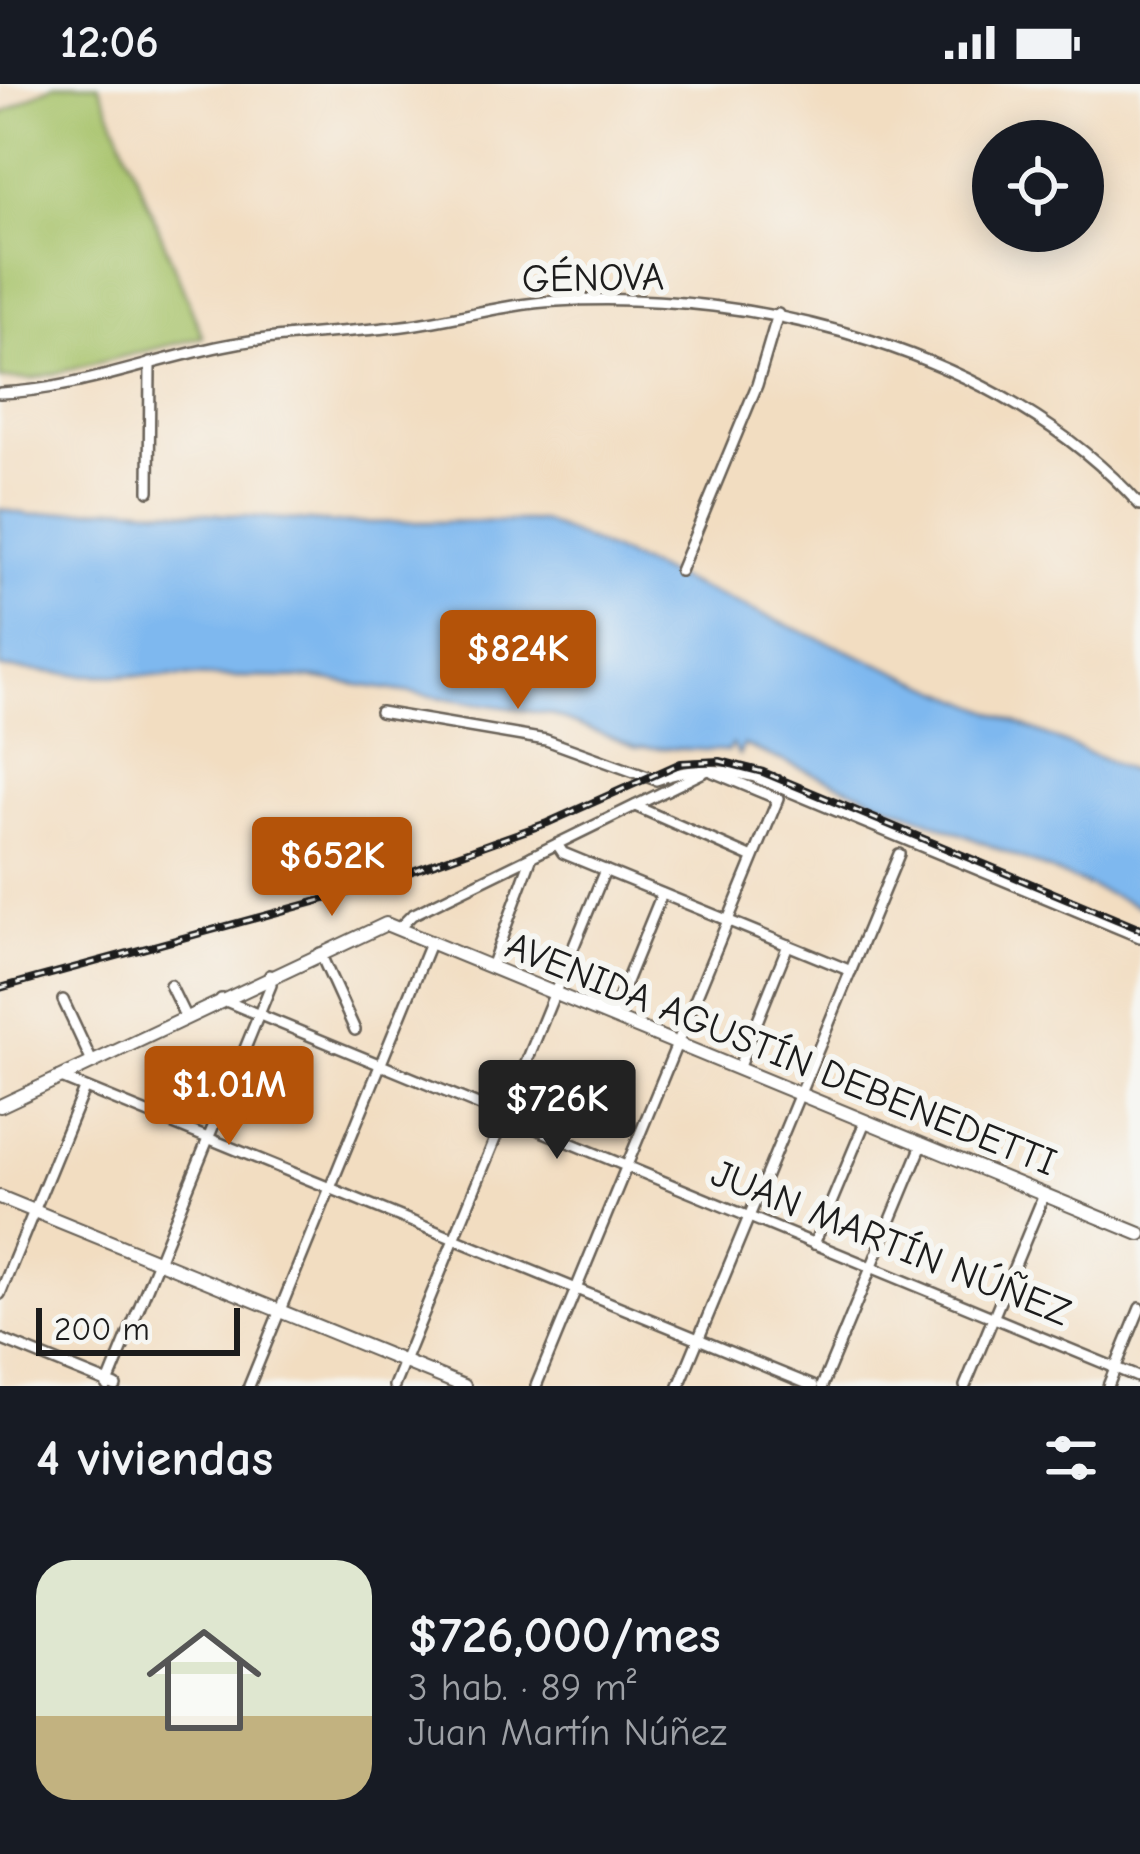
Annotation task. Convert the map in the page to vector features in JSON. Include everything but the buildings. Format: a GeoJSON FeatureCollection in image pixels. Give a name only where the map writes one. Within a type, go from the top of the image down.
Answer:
{"type":"FeatureCollection","features":[{"type":"Feature","properties":{"kind":"main road"},"geometry":{"type":"LineString","coordinates":[[0,1105],[377,924],[399,928]]}},
{"type":"Feature","properties":{"kind":"main road","name":"AVENIDA AGUSTÍN DEBENEDETTI"},"geometry":{"type":"LineString","coordinates":[[399,928],[1140,1234]]}},
{"type":"Feature","properties":{"kind":"main road"},"geometry":{"type":"LineString","coordinates":[[0,1197],[464,1386]]}},
{"type":"Feature","properties":{"kind":"street","name":"GÉNOVA"},"geometry":{"type":"LineString","coordinates":[[0,393],[241,342],[398,327],[551,301],[778,314],[829,326],[979,383],[1079,446],[1140,505]]}},
{"type":"Feature","properties":{"kind":"street"},"geometry":{"type":"LineString","coordinates":[[680,571],[758,385],[778,314]]}},
{"type":"Feature","properties":{"kind":"street"},"geometry":{"type":"LineString","coordinates":[[149,490],[150,363]]}},
{"type":"Feature","properties":{"kind":"street"},"geometry":{"type":"LineString","coordinates":[[380,712],[546,740],[656,780],[708,770],[755,777],[1140,938]]}},
{"type":"Feature","properties":{"kind":"street"},"geometry":{"type":"LineString","coordinates":[[399,928],[412,915],[708,770],[778,796],[536,1386]]}},
{"type":"Feature","properties":{"kind":"street"},"geometry":{"type":"LineString","coordinates":[[634,806],[753,858]]}},
{"type":"Feature","properties":{"kind":"street"},"geometry":{"type":"LineString","coordinates":[[557,844],[563,853],[850,971]]}},
{"type":"Feature","properties":{"kind":"street"},"geometry":{"type":"LineString","coordinates":[[679,1386],[899,854]]}},
{"type":"Feature","properties":{"kind":"street"},"geometry":{"type":"LineString","coordinates":[[491,967],[532,856]]}},
{"type":"Feature","properties":{"kind":"street"},"geometry":{"type":"LineString","coordinates":[[394,1386],[605,870]]}},
{"type":"Feature","properties":{"kind":"street"},"geometry":{"type":"LineString","coordinates":[[613,1016],[662,895]]}},
{"type":"Feature","properties":{"kind":"street"},"geometry":{"type":"LineString","coordinates":[[249,1386],[431,941]]}},
{"type":"Feature","properties":{"kind":"street"},"geometry":{"type":"LineString","coordinates":[[739,1069],[788,946]]}},
{"type":"Feature","properties":{"kind":"street"},"geometry":{"type":"LineString","coordinates":[[320,952],[355,1030]]}},
{"type":"Feature","properties":{"kind":"street"},"geometry":{"type":"LineString","coordinates":[[0,1339],[110,1385],[258,1017],[270,975]]}},
{"type":"Feature","properties":{"kind":"street"},"geometry":{"type":"LineString","coordinates":[[170,985],[185,1016]]}},
{"type":"Feature","properties":{"kind":"street","name":"JUAN MARTÍN NÚÑEZ"},"geometry":{"type":"LineString","coordinates":[[221,999],[1140,1378]]}},
{"type":"Feature","properties":{"kind":"street"},"geometry":{"type":"LineString","coordinates":[[63,1000],[92,1062]]}},
{"type":"Feature","properties":{"kind":"street"},"geometry":{"type":"LineString","coordinates":[[59,1077],[817,1386],[922,1145]]}},
{"type":"Feature","properties":{"kind":"street"},"geometry":{"type":"LineString","coordinates":[[0,1294],[84,1089]]}},
{"type":"Feature","properties":{"kind":"street"},"geometry":{"type":"LineString","coordinates":[[814,1244],[865,1122]]}},
{"type":"Feature","properties":{"kind":"street"},"geometry":{"type":"LineString","coordinates":[[965,1386],[1043,1195]]}},
{"type":"Feature","properties":{"kind":"street"},"geometry":{"type":"LineString","coordinates":[[1108,1386],[1140,1308]]}},
{"type":"Feature","properties":{"kind":"green space"},"geometry":{"type":"Polygon","coordinates":[[[55,84],[99,84],[203,337],[32,379],[0,379],[0,115],[55,84]]]}},
{"type":"Feature","properties":{"kind":"water"},"geometry":{"type":"Polygon","coordinates":[[[125,507],[335,523],[542,521],[1140,775],[1140,907],[744,745],[739,755],[732,745],[728,751],[636,747],[550,714],[313,678],[83,675],[0,668],[0,509],[30,515],[125,507]]]}},
{"type":"Feature","properties":{"kind":"railway"},"geometry":{"type":"LineString","coordinates":[[0,988],[362,889],[547,823],[681,763],[720,761],[763,772],[1140,929]]}}]}
